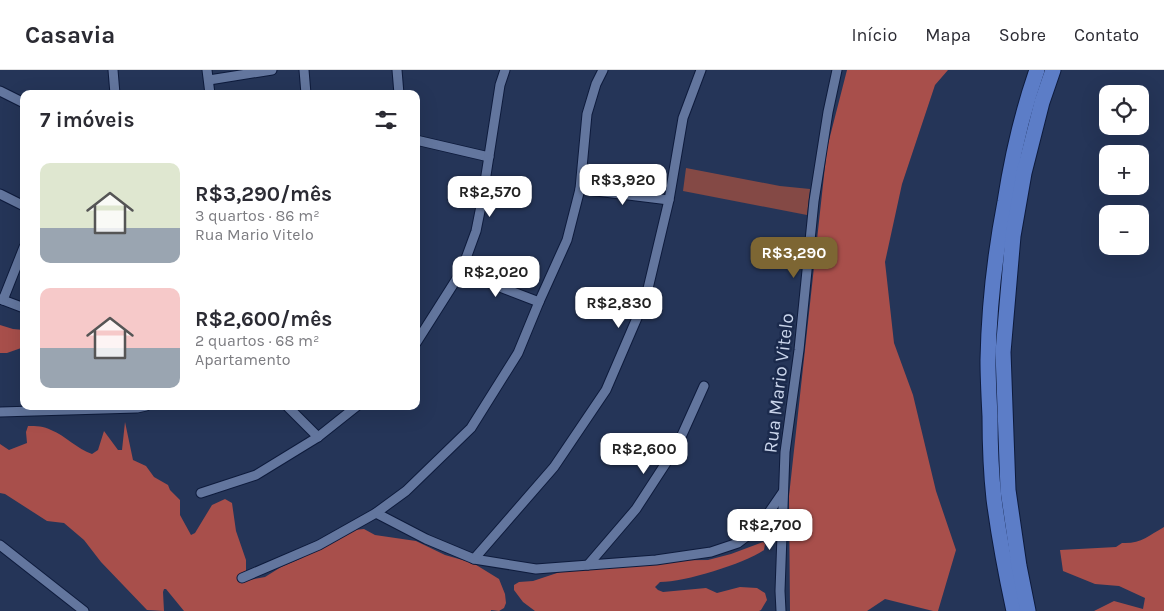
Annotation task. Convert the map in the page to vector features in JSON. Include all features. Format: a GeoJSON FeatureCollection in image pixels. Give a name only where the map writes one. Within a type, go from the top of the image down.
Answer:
{"type":"FeatureCollection","features":[{"type":"Feature","properties":{"kind":"highway"},"geometry":{"type":"LineString","coordinates":[[1014,611],[1004,565],[994,499],[990,443],[989,351],[991,302],[1000,227],[1010,169],[1019,130],[1037,70]]}},
{"type":"Feature","properties":{"kind":"highway"},"geometry":{"type":"LineString","coordinates":[[1028,611],[1019,566],[1008,490],[1003,352],[1013,236],[1024,173],[1042,102],[1053,70]]}},
{"type":"Feature","properties":{"kind":"street"},"geometry":{"type":"LineString","coordinates":[[113,70],[115,90]]}},
{"type":"Feature","properties":{"kind":"street"},"geometry":{"type":"LineString","coordinates":[[210,90],[208,75],[272,70]]}},
{"type":"Feature","properties":{"kind":"street"},"geometry":{"type":"LineString","coordinates":[[304,70],[306,90]]}},
{"type":"Feature","properties":{"kind":"street"},"geometry":{"type":"LineString","coordinates":[[397,70],[399,90]]}},
{"type":"Feature","properties":{"kind":"street"},"geometry":{"type":"LineString","coordinates":[[420,337],[461,272],[476,231],[500,85],[505,70]]}},
{"type":"Feature","properties":{"kind":"street"},"geometry":{"type":"LineString","coordinates":[[242,578],[319,545],[376,514],[406,491],[471,428],[518,353],[567,240],[580,189],[587,114],[596,84],[603,70]]}},
{"type":"Feature","properties":{"kind":"street"},"geometry":{"type":"LineString","coordinates":[[474,559],[554,467],[606,390],[646,296],[669,200],[683,118],[701,70]]}},
{"type":"Feature","properties":{"kind":"street","name":"Rua Mario Vitelo"},"geometry":{"type":"LineString","coordinates":[[781,611],[780,591],[785,452],[799,350],[814,201],[828,112],[837,70]]}},
{"type":"Feature","properties":{"kind":"street"},"geometry":{"type":"LineString","coordinates":[[0,91],[20,101]]}},
{"type":"Feature","properties":{"kind":"street"},"geometry":{"type":"LineString","coordinates":[[420,141],[489,157]]}},
{"type":"Feature","properties":{"kind":"street"},"geometry":{"type":"LineString","coordinates":[[580,189],[669,200]]}},
{"type":"Feature","properties":{"kind":"street"},"geometry":{"type":"LineString","coordinates":[[0,194],[20,204]]}},
{"type":"Feature","properties":{"kind":"street"},"geometry":{"type":"LineString","coordinates":[[20,256],[2,299],[20,306]]}},
{"type":"Feature","properties":{"kind":"street"},"geometry":{"type":"LineString","coordinates":[[461,272],[539,302]]}},
{"type":"Feature","properties":{"kind":"street"},"geometry":{"type":"LineString","coordinates":[[588,566],[636,509],[677,446],[704,386]]}},
{"type":"Feature","properties":{"kind":"street"},"geometry":{"type":"LineString","coordinates":[[0,412],[69,410]]}},
{"type":"Feature","properties":{"kind":"street"},"geometry":{"type":"LineString","coordinates":[[291,410],[318,437]]}},
{"type":"Feature","properties":{"kind":"street"},"geometry":{"type":"LineString","coordinates":[[201,493],[256,474],[318,437],[352,410]]}},
{"type":"Feature","properties":{"kind":"street"},"geometry":{"type":"LineString","coordinates":[[376,514],[426,539],[474,559],[536,569],[656,560],[711,552],[738,543],[759,527],[784,492]]}},
{"type":"Feature","properties":{"kind":"street"},"geometry":{"type":"LineString","coordinates":[[0,545],[84,611]]}},
{"type":"Feature","properties":{"kind":"shaded area"},"geometry":{"type":"Polygon","coordinates":[[[847,70],[948,70],[935,85],[902,184],[885,262],[894,343],[913,395],[936,491],[956,550],[938,611],[885,599],[867,611],[790,611],[789,496],[827,148],[847,70]]]}},
{"type":"Feature","properties":{"kind":"shaded area"},"geometry":{"type":"Polygon","coordinates":[[[686,168],[780,186],[810,189],[807,215],[683,191],[686,168]]]}},
{"type":"Feature","properties":{"kind":"shaded area"},"geometry":{"type":"Polygon","coordinates":[[[0,325],[20,330],[20,348],[7,353],[0,353],[0,325]]]}},
{"type":"Feature","properties":{"kind":"shaded area"},"geometry":{"type":"Polygon","coordinates":[[[125,422],[133,460],[146,466],[154,477],[168,485],[170,490],[180,500],[180,515],[191,535],[195,533],[212,505],[225,499],[232,503],[236,531],[246,560],[246,576],[249,580],[265,577],[281,567],[302,558],[343,531],[364,529],[375,535],[416,541],[445,555],[473,563],[499,579],[505,594],[506,603],[504,608],[499,611],[184,611],[164,589],[164,611],[147,610],[101,562],[84,540],[64,523],[47,521],[5,494],[0,493],[0,444],[9,450],[27,443],[26,432],[28,426],[48,429],[92,454],[98,450],[104,431],[118,450],[122,450],[125,422]]]}},
{"type":"Feature","properties":{"kind":"shaded area"},"geometry":{"type":"Polygon","coordinates":[[[1164,527],[1164,611],[1094,611],[1114,601],[1143,609],[1145,598],[1119,586],[1095,584],[1063,571],[1060,550],[1116,547],[1122,543],[1139,541],[1164,527]]]}},
{"type":"Feature","properties":{"kind":"shaded area"},"geometry":{"type":"Polygon","coordinates":[[[763,542],[765,544],[764,550],[742,561],[698,576],[660,582],[655,587],[663,592],[706,588],[717,593],[740,587],[757,588],[765,593],[767,600],[759,611],[535,611],[523,602],[514,590],[514,585],[519,582],[533,581],[572,568],[622,561],[708,560],[763,542]]]}}]}
